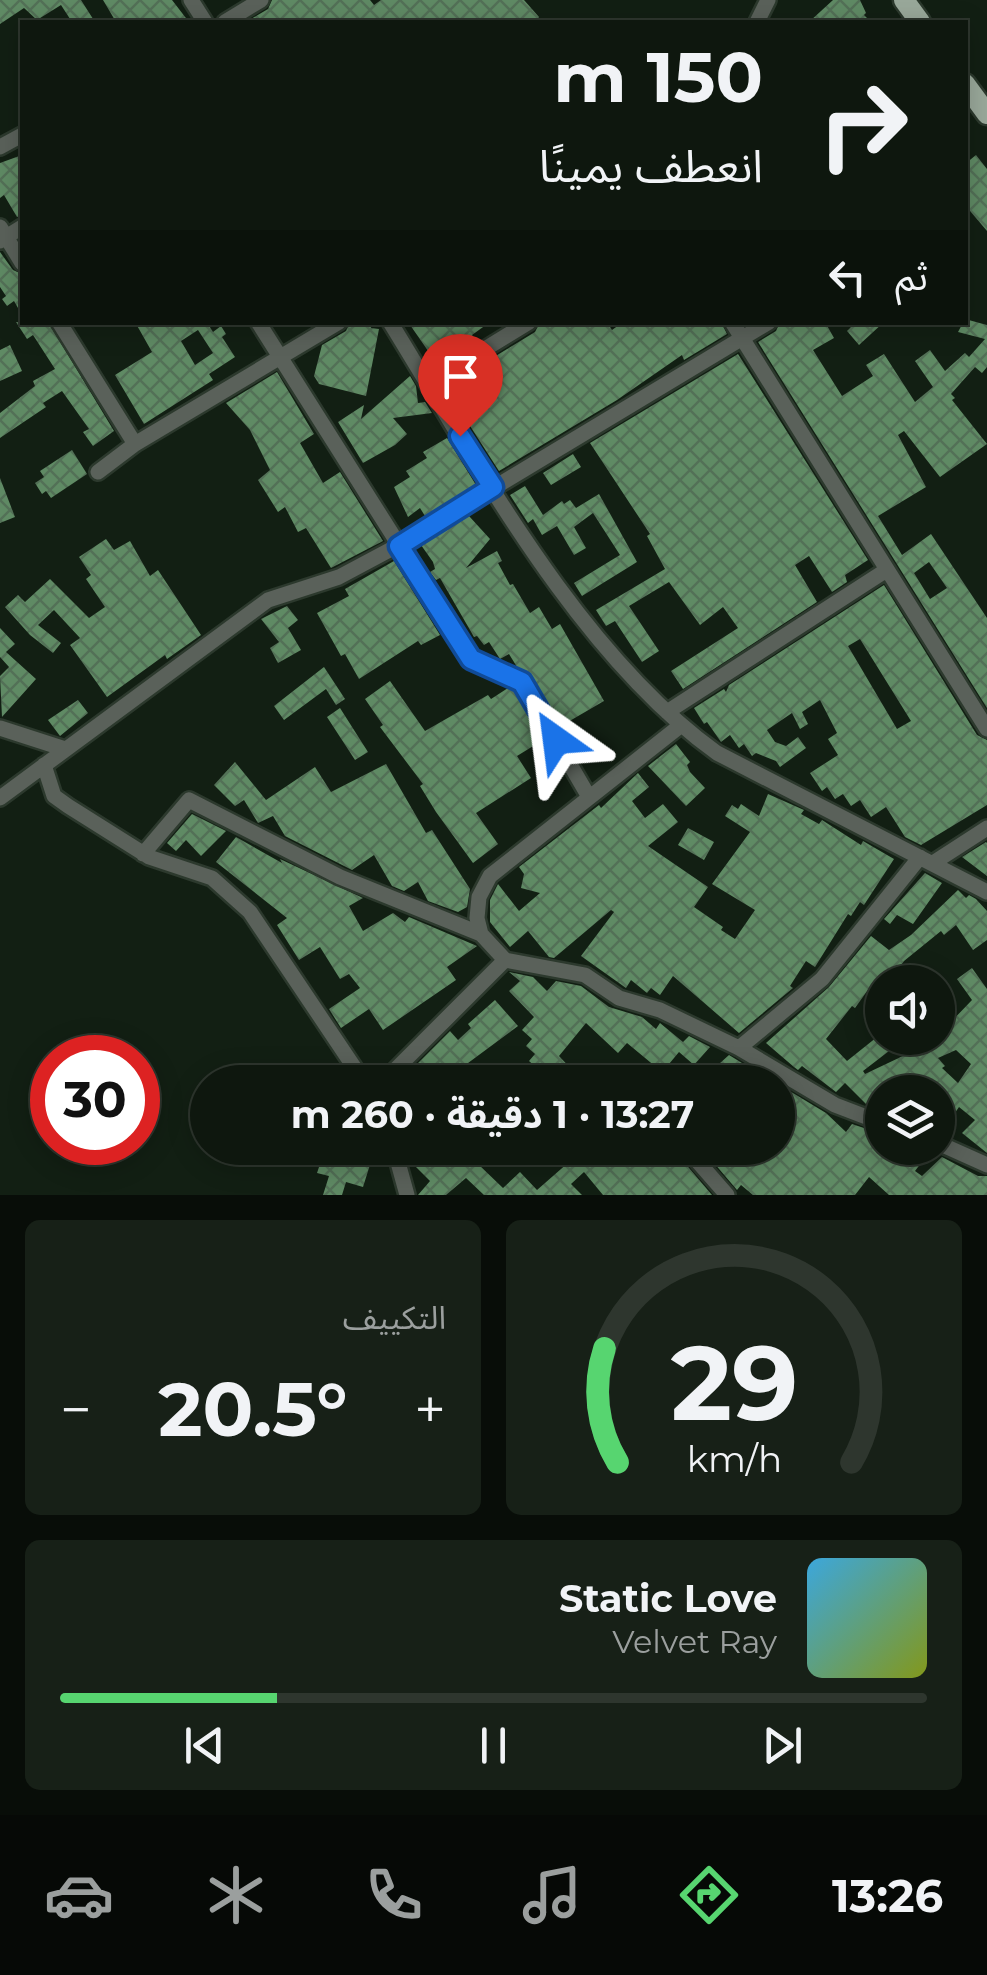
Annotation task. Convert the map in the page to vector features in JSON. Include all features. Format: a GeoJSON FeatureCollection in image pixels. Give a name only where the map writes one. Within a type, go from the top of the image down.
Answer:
{"type":"FeatureCollection","features":[{"type":"Feature","properties":{"kind":"main road"},"geometry":{"type":"LineString","coordinates":[[968,88],[987,114]]}},
{"type":"Feature","properties":{"kind":"street"},"geometry":{"type":"LineString","coordinates":[[227,20],[261,0]]}},
{"type":"Feature","properties":{"kind":"street"},"geometry":{"type":"LineString","coordinates":[[2,235],[20,260]]}},
{"type":"Feature","properties":{"kind":"street"},"geometry":{"type":"LineString","coordinates":[[61,325],[135,444]]}},
{"type":"Feature","properties":{"kind":"street"},"geometry":{"type":"LineString","coordinates":[[260,325],[471,659],[522,682],[589,797]]}},
{"type":"Feature","properties":{"kind":"street"},"geometry":{"type":"LineString","coordinates":[[98,472],[135,444],[334,325]]}},
{"type":"Feature","properties":{"kind":"street"},"geometry":{"type":"LineString","coordinates":[[392,325],[552,580],[680,726],[716,753],[987,892]]}},
{"type":"Feature","properties":{"kind":"street"},"geometry":{"type":"LineString","coordinates":[[428,384],[525,325]]}},
{"type":"Feature","properties":{"kind":"street"},"geometry":{"type":"LineString","coordinates":[[734,325],[987,729]]}},
{"type":"Feature","properties":{"kind":"street"},"geometry":{"type":"LineString","coordinates":[[0,798],[268,600],[339,577],[399,546],[764,325]]}},
{"type":"Feature","properties":{"kind":"street"},"geometry":{"type":"LineString","coordinates":[[667,712],[885,571]]}},
{"type":"Feature","properties":{"kind":"street"},"geometry":{"type":"LineString","coordinates":[[480,934],[479,898],[490,876],[680,726]]}},
{"type":"Feature","properties":{"kind":"street"},"geometry":{"type":"LineString","coordinates":[[0,728],[65,749]]}},
{"type":"Feature","properties":{"kind":"street"},"geometry":{"type":"LineString","coordinates":[[44,765],[54,796],[143,854],[167,866],[212,878],[228,890],[250,912],[353,1065]]}},
{"type":"Feature","properties":{"kind":"street"},"geometry":{"type":"LineString","coordinates":[[143,854],[188,800],[340,878],[480,934],[505,960],[585,975],[632,1004],[660,1010],[740,1048],[835,1104],[865,1115]]}},
{"type":"Feature","properties":{"kind":"street"},"geometry":{"type":"LineString","coordinates":[[740,1048],[822,978],[926,860],[987,828]]}},
{"type":"Feature","properties":{"kind":"street"},"geometry":{"type":"LineString","coordinates":[[400,1065],[505,960]]}},
{"type":"Feature","properties":{"kind":"street"},"geometry":{"type":"LineString","coordinates":[[955,1152],[987,1166]]}},
{"type":"Feature","properties":{"kind":"street"},"geometry":{"type":"LineString","coordinates":[[399,1165],[407,1195]]}},
{"type":"Feature","properties":{"kind":"street"},"geometry":{"type":"LineString","coordinates":[[701,1165],[727,1195]]}},
{"type":"Feature","properties":{"kind":"building"},"geometry":{"type":"Polygon","coordinates":[[[0,0],[81,0],[94,20],[71,20],[61,5],[37,20],[24,8],[0,24],[0,0]]]}},
{"type":"Feature","properties":{"kind":"building"},"geometry":{"type":"Polygon","coordinates":[[[103,0],[172,0],[187,20],[115,20],[103,0]]]}},
{"type":"Feature","properties":{"kind":"building"},"geometry":{"type":"Polygon","coordinates":[[[272,0],[370,0],[374,5],[381,0],[524,0],[539,17],[249,20],[268,9],[272,0]]]}},
{"type":"Feature","properties":{"kind":"building"},"geometry":{"type":"Polygon","coordinates":[[[833,0],[860,0],[869,20],[811,20],[833,0]]]}},
{"type":"Feature","properties":{"kind":"building"},"geometry":{"type":"Polygon","coordinates":[[[976,155],[987,169],[987,231],[968,209],[968,162],[976,155]]]}},
{"type":"Feature","properties":{"kind":"building"},"geometry":{"type":"Polygon","coordinates":[[[20,156],[20,216],[4,195],[0,198],[0,163],[20,156]]]}},
{"type":"Feature","properties":{"kind":"building"},"geometry":{"type":"Polygon","coordinates":[[[0,252],[20,273],[20,312],[14,301],[7,306],[0,287],[0,252]]]}},
{"type":"Feature","properties":{"kind":"building"},"geometry":{"type":"Polygon","coordinates":[[[968,320],[987,325],[987,367],[982,373],[975,367],[951,394],[987,444],[940,477],[904,431],[898,435],[926,487],[878,516],[902,555],[931,534],[987,618],[987,708],[758,342],[779,325],[827,325],[834,338],[813,350],[842,396],[873,376],[866,365],[884,354],[915,402],[933,387],[915,361],[930,350],[945,371],[965,353],[969,357],[985,339],[958,332],[962,325],[968,325],[968,320]],[[929,562],[914,573],[930,599],[947,588],[929,562]]]}},
{"type":"Feature","properties":{"kind":"building"},"geometry":{"type":"Polygon","coordinates":[[[16,322],[50,325],[114,431],[93,446],[83,432],[89,429],[62,391],[43,403],[46,407],[0,438],[0,413],[35,386],[33,381],[55,369],[33,335],[27,339],[16,322]]]}},
{"type":"Feature","properties":{"kind":"building"},"geometry":{"type":"Polygon","coordinates":[[[137,325],[209,325],[213,332],[221,326],[226,334],[222,337],[235,357],[209,374],[213,380],[144,424],[115,375],[152,352],[137,325]],[[198,330],[181,341],[195,365],[213,353],[198,330]]]}},
{"type":"Feature","properties":{"kind":"building"},"geometry":{"type":"Polygon","coordinates":[[[349,325],[379,329],[366,396],[319,384],[314,376],[322,345],[346,331],[349,325]]]}},
{"type":"Feature","properties":{"kind":"building"},"geometry":{"type":"Polygon","coordinates":[[[410,325],[486,325],[472,335],[474,338],[433,358],[410,325]]]}},
{"type":"Feature","properties":{"kind":"building"},"geometry":{"type":"Polygon","coordinates":[[[538,325],[609,325],[612,330],[619,325],[722,325],[727,334],[684,360],[682,355],[617,400],[499,471],[445,387],[535,332],[538,325]]]}},
{"type":"Feature","properties":{"kind":"building"},"geometry":{"type":"Polygon","coordinates":[[[853,325],[881,325],[859,345],[847,331],[853,325]]]}},
{"type":"Feature","properties":{"kind":"building"},"geometry":{"type":"Polygon","coordinates":[[[10,345],[22,371],[0,381],[0,350],[10,345]]]}},
{"type":"Feature","properties":{"kind":"building"},"geometry":{"type":"Polygon","coordinates":[[[738,354],[868,560],[845,575],[847,582],[832,592],[809,556],[795,565],[817,602],[683,689],[671,671],[738,628],[723,607],[700,625],[669,582],[629,606],[659,651],[642,662],[615,621],[606,626],[596,610],[665,569],[647,536],[650,534],[590,443],[738,354]]]}},
{"type":"Feature","properties":{"kind":"building"},"geometry":{"type":"Polygon","coordinates":[[[277,372],[314,434],[300,443],[323,483],[340,472],[383,541],[331,568],[306,528],[298,532],[285,507],[278,512],[258,480],[270,470],[250,430],[226,403],[277,372]]]}},
{"type":"Feature","properties":{"kind":"building"},"geometry":{"type":"Polygon","coordinates":[[[410,376],[418,403],[425,402],[432,413],[393,418],[407,434],[363,463],[338,422],[364,405],[361,419],[410,376]]]}},
{"type":"Feature","properties":{"kind":"building"},"geometry":{"type":"Polygon","coordinates":[[[447,438],[476,485],[425,516],[420,508],[408,517],[394,487],[410,477],[406,471],[427,458],[423,452],[447,438]]]}},
{"type":"Feature","properties":{"kind":"building"},"geometry":{"type":"Polygon","coordinates":[[[72,450],[87,474],[51,498],[46,491],[42,494],[35,483],[44,477],[40,471],[72,450]]]}},
{"type":"Feature","properties":{"kind":"building"},"geometry":{"type":"Polygon","coordinates":[[[573,454],[581,467],[551,485],[543,473],[573,454]]]}},
{"type":"Feature","properties":{"kind":"building"},"geometry":{"type":"Polygon","coordinates":[[[0,478],[15,517],[0,523],[0,478]]]}},
{"type":"Feature","properties":{"kind":"building"},"geometry":{"type":"Polygon","coordinates":[[[525,486],[543,515],[562,501],[564,504],[570,500],[576,508],[599,494],[637,562],[582,596],[574,583],[620,555],[593,513],[574,527],[586,548],[574,555],[557,526],[542,535],[533,519],[528,523],[510,495],[525,486]]]}},
{"type":"Feature","properties":{"kind":"building"},"geometry":{"type":"Polygon","coordinates":[[[469,516],[490,539],[466,568],[497,551],[502,561],[498,563],[510,585],[513,584],[530,613],[539,607],[552,629],[560,624],[604,701],[561,726],[531,675],[517,667],[509,654],[500,659],[489,642],[484,645],[474,637],[440,578],[436,580],[430,572],[435,569],[433,562],[421,545],[469,516]]]}},
{"type":"Feature","properties":{"kind":"building"},"geometry":{"type":"Polygon","coordinates":[[[106,539],[114,550],[130,541],[150,576],[158,570],[201,635],[167,659],[165,655],[107,697],[70,645],[80,638],[54,610],[38,625],[61,643],[53,653],[5,607],[18,595],[25,602],[50,579],[89,618],[105,607],[86,579],[91,575],[79,557],[106,539]]]}},
{"type":"Feature","properties":{"kind":"building"},"geometry":{"type":"Polygon","coordinates":[[[394,561],[440,635],[421,645],[418,641],[359,679],[317,613],[349,596],[345,589],[394,561]]]}},
{"type":"Feature","properties":{"kind":"building"},"geometry":{"type":"Polygon","coordinates":[[[884,585],[977,735],[987,740],[987,805],[921,845],[905,837],[886,807],[871,817],[860,800],[851,806],[843,794],[835,799],[827,787],[822,791],[810,773],[838,755],[828,739],[837,733],[820,700],[802,712],[808,724],[800,729],[792,713],[767,730],[775,742],[786,746],[798,737],[806,748],[780,767],[776,761],[756,753],[752,756],[744,744],[739,748],[730,735],[721,742],[694,708],[724,689],[726,692],[729,685],[884,585]],[[860,639],[848,646],[897,729],[911,721],[860,639]]]}},
{"type":"Feature","properties":{"kind":"building"},"geometry":{"type":"Polygon","coordinates":[[[287,606],[298,620],[288,628],[301,650],[278,663],[270,648],[279,642],[261,619],[287,606]]]}},
{"type":"Feature","properties":{"kind":"building"},"geometry":{"type":"Polygon","coordinates":[[[0,628],[15,644],[6,652],[36,679],[2,717],[0,676],[9,667],[0,657],[0,628]]]}},
{"type":"Feature","properties":{"kind":"building"},"geometry":{"type":"Polygon","coordinates":[[[324,667],[345,699],[336,705],[326,689],[284,720],[274,706],[324,667]]]}},
{"type":"Feature","properties":{"kind":"building"},"geometry":{"type":"Polygon","coordinates":[[[390,681],[425,731],[508,688],[514,691],[543,740],[517,756],[531,778],[476,813],[498,844],[473,863],[365,699],[390,681]]]}},
{"type":"Feature","properties":{"kind":"building"},"geometry":{"type":"Polygon","coordinates":[[[78,700],[88,713],[60,736],[48,720],[78,700]]]}},
{"type":"Feature","properties":{"kind":"building"},"geometry":{"type":"Polygon","coordinates":[[[340,708],[368,752],[355,760],[327,717],[340,708]]]}},
{"type":"Feature","properties":{"kind":"building"},"geometry":{"type":"Polygon","coordinates":[[[676,744],[690,762],[690,772],[705,788],[686,806],[648,766],[676,744]]]}},
{"type":"Feature","properties":{"kind":"building"},"geometry":{"type":"Polygon","coordinates":[[[235,762],[266,800],[315,767],[331,792],[386,764],[426,833],[432,830],[470,889],[467,907],[458,912],[428,901],[418,882],[404,891],[392,886],[374,855],[352,870],[285,836],[273,816],[258,823],[244,800],[235,806],[214,785],[235,762]]]}},
{"type":"Feature","properties":{"kind":"building"},"geometry":{"type":"Polygon","coordinates":[[[638,773],[649,787],[632,801],[645,818],[663,804],[678,822],[648,846],[708,887],[694,907],[735,939],[755,910],[712,884],[750,832],[725,816],[732,805],[738,809],[741,804],[759,816],[768,794],[804,810],[801,814],[819,824],[822,820],[861,845],[863,841],[894,859],[864,905],[860,902],[851,916],[848,914],[815,967],[806,961],[790,986],[793,988],[739,1033],[673,976],[660,995],[651,988],[647,993],[631,980],[626,988],[581,956],[614,912],[611,910],[554,958],[528,931],[510,947],[490,922],[490,900],[498,884],[519,911],[540,893],[521,888],[524,874],[519,867],[599,805],[601,808],[638,773]]]}},
{"type":"Feature","properties":{"kind":"building"},"geometry":{"type":"Polygon","coordinates":[[[192,814],[226,831],[201,856],[186,840],[176,851],[167,843],[192,814]]]}},
{"type":"Feature","properties":{"kind":"building"},"geometry":{"type":"Polygon","coordinates":[[[688,828],[714,842],[704,860],[678,845],[688,828]]]}},
{"type":"Feature","properties":{"kind":"building"},"geometry":{"type":"Polygon","coordinates":[[[236,837],[282,863],[280,859],[363,898],[349,906],[363,931],[393,913],[405,922],[409,917],[477,946],[447,967],[456,980],[383,1030],[369,1009],[341,1028],[329,1009],[360,988],[349,974],[340,979],[320,947],[299,960],[277,925],[287,918],[216,862],[236,837]]]}},
{"type":"Feature","properties":{"kind":"building"},"geometry":{"type":"Polygon","coordinates":[[[987,843],[987,876],[962,857],[987,843]]]}},
{"type":"Feature","properties":{"kind":"building"},"geometry":{"type":"Polygon","coordinates":[[[925,873],[942,883],[913,924],[897,915],[890,924],[884,919],[925,873]]]}},
{"type":"Feature","properties":{"kind":"building"},"geometry":{"type":"Polygon","coordinates":[[[958,890],[966,898],[969,895],[976,899],[987,911],[987,940],[973,950],[956,925],[944,935],[941,931],[901,965],[865,965],[865,994],[826,1039],[847,1061],[865,1047],[865,1055],[884,1055],[863,1071],[865,1074],[905,1055],[945,1055],[938,1058],[949,1075],[865,1075],[865,1103],[845,1083],[836,1092],[802,1066],[798,1070],[766,1043],[829,987],[871,936],[889,950],[911,935],[958,890]]]}},
{"type":"Feature","properties":{"kind":"building"},"geometry":{"type":"Polygon","coordinates":[[[972,968],[987,989],[987,1153],[962,1133],[975,1120],[959,1107],[955,1113],[955,1080],[958,1083],[971,1064],[955,1050],[955,1018],[972,1000],[957,979],[972,968]]]}},
{"type":"Feature","properties":{"kind":"building"},"geometry":{"type":"Polygon","coordinates":[[[509,972],[533,977],[547,991],[556,981],[581,986],[609,1007],[642,1017],[656,1029],[660,1023],[683,1042],[689,1036],[710,1047],[694,1065],[679,1052],[668,1065],[654,1065],[627,1043],[618,1053],[586,1023],[559,1056],[567,1065],[534,1065],[529,1061],[535,1054],[526,1046],[532,1039],[522,1030],[534,1017],[509,991],[520,981],[509,972]]]}},
{"type":"Feature","properties":{"kind":"building"},"geometry":{"type":"Polygon","coordinates":[[[495,1000],[518,1026],[465,1065],[417,1065],[450,1031],[458,1040],[471,1028],[468,1024],[495,1000]]]}},
{"type":"Feature","properties":{"kind":"building"},"geometry":{"type":"Polygon","coordinates":[[[729,1055],[745,1065],[718,1065],[729,1055]]]}},
{"type":"Feature","properties":{"kind":"building"},"geometry":{"type":"Polygon","coordinates":[[[795,1094],[826,1113],[846,1132],[852,1124],[865,1128],[865,1165],[920,1165],[915,1171],[922,1176],[934,1165],[955,1164],[978,1176],[987,1176],[987,1195],[889,1195],[869,1177],[855,1195],[753,1195],[741,1185],[737,1190],[716,1165],[795,1165],[795,1094]]]}},
{"type":"Feature","properties":{"kind":"building"},"geometry":{"type":"Polygon","coordinates":[[[320,1165],[370,1165],[363,1187],[346,1182],[342,1195],[323,1195],[329,1176],[317,1173],[320,1165]]]}},
{"type":"Feature","properties":{"kind":"building"},"geometry":{"type":"Polygon","coordinates":[[[414,1165],[479,1165],[503,1188],[520,1172],[537,1190],[566,1165],[686,1165],[712,1195],[603,1195],[584,1172],[571,1184],[582,1195],[484,1195],[466,1178],[446,1195],[418,1195],[430,1181],[414,1165]]]}},
{"type":"Feature","properties":{"kind":"route"},"geometry":{"type":"LineString","coordinates":[[460,436],[493,487],[399,546],[471,659],[522,682],[556,740]]}}]}
